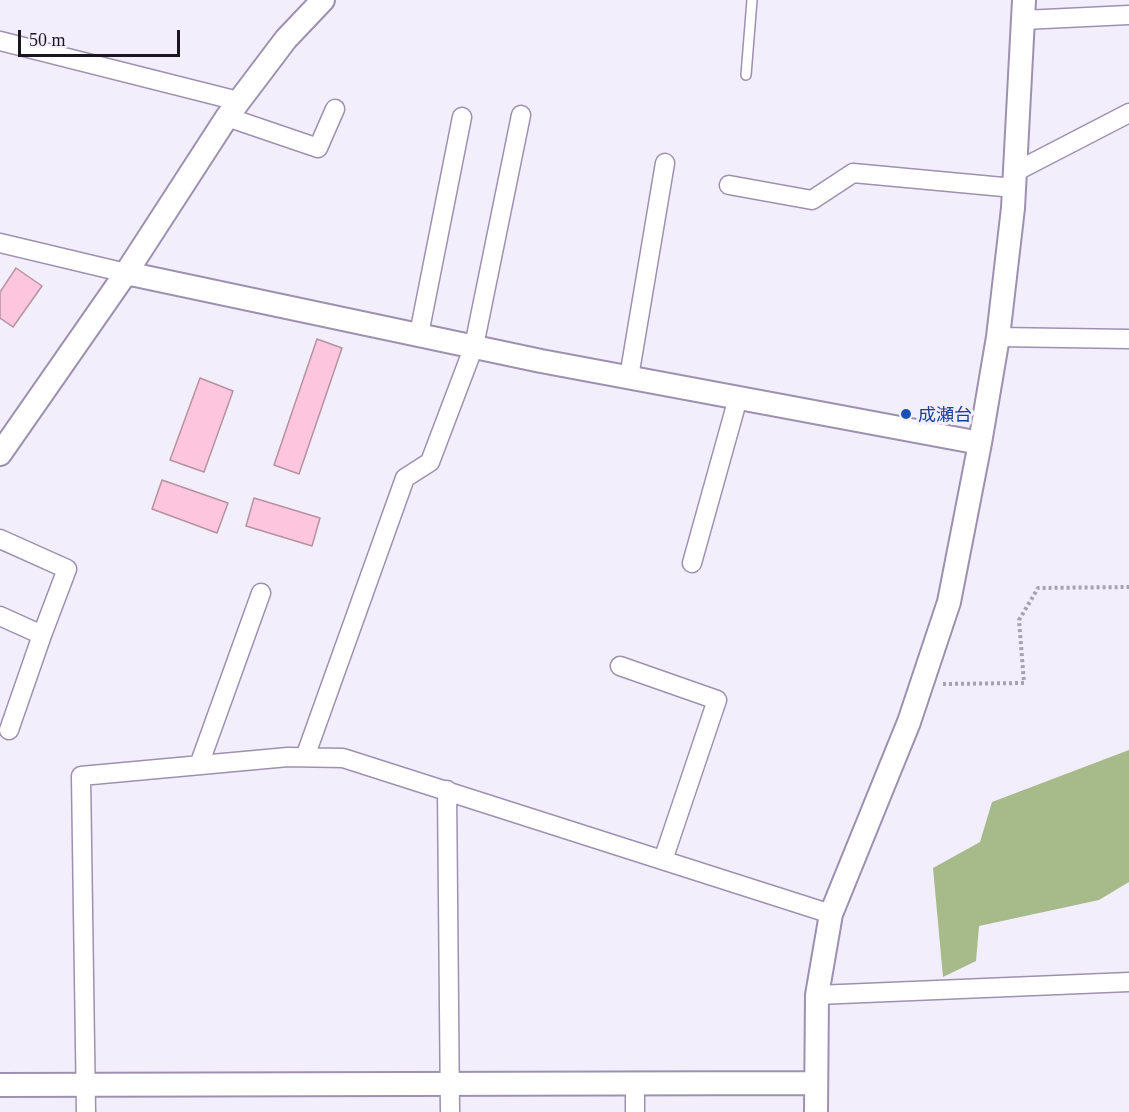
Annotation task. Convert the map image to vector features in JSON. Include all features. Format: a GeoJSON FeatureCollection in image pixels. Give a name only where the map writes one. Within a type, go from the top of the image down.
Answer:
{"type":"FeatureCollection","features":[{"type":"Feature","properties":{"kind":"street"},"geometry":{"type":"LineString","coordinates":[[0,454],[126,273],[233,109],[286,39],[323,0]]}},
{"type":"Feature","properties":{"kind":"street"},"geometry":{"type":"LineString","coordinates":[[816,1112],[817,995],[831,914],[921,686],[949,602],[980,443],[998,337],[1014,180],[1023,10],[1129,15]]}},
{"type":"Feature","properties":{"kind":"street"},"geometry":{"type":"LineString","coordinates":[[0,41],[233,109],[318,148],[335,109]]}},
{"type":"Feature","properties":{"kind":"street"},"geometry":{"type":"LineString","coordinates":[[729,185],[812,200],[853,173],[1014,180],[1129,113]]}},
{"type":"Feature","properties":{"kind":"street"},"geometry":{"type":"LineString","coordinates":[[305,757],[405,478],[430,462],[474,346],[521,115]]}},
{"type":"Feature","properties":{"kind":"street"},"geometry":{"type":"LineString","coordinates":[[419,334],[462,117]]}},
{"type":"Feature","properties":{"kind":"street"},"geometry":{"type":"LineString","coordinates":[[629,378],[665,163]]}},
{"type":"Feature","properties":{"kind":"street"},"geometry":{"type":"LineString","coordinates":[[0,243],[126,273],[629,378],[980,443]]}},
{"type":"Feature","properties":{"kind":"street"},"geometry":{"type":"LineString","coordinates":[[998,337],[1129,339]]}},
{"type":"Feature","properties":{"kind":"street"},"geometry":{"type":"LineString","coordinates":[[692,563],[738,398]]}},
{"type":"Feature","properties":{"kind":"street"},"geometry":{"type":"LineString","coordinates":[[0,539],[67,569],[9,730]]}},
{"type":"Feature","properties":{"kind":"street"},"geometry":{"type":"LineString","coordinates":[[199,765],[261,593]]}},
{"type":"Feature","properties":{"kind":"street"},"geometry":{"type":"LineString","coordinates":[[0,616],[42,634]]}},
{"type":"Feature","properties":{"kind":"street"},"geometry":{"type":"LineString","coordinates":[[620,666],[717,700],[663,860]]}},
{"type":"Feature","properties":{"kind":"street"},"geometry":{"type":"LineString","coordinates":[[86,1112],[81,777],[305,757],[343,758],[831,914]]}},
{"type":"Feature","properties":{"kind":"street"},"geometry":{"type":"LineString","coordinates":[[447,790],[450,1112]]}},
{"type":"Feature","properties":{"kind":"street"},"geometry":{"type":"LineString","coordinates":[[817,995],[1129,982]]}},
{"type":"Feature","properties":{"kind":"street"},"geometry":{"type":"LineString","coordinates":[[0,1085],[815,1083]]}},
{"type":"Feature","properties":{"kind":"street"},"geometry":{"type":"LineString","coordinates":[[635,1084],[635,1112]]}},
{"type":"Feature","properties":{"kind":"lane"},"geometry":{"type":"LineString","coordinates":[[746,75],[752,0]]}},
{"type":"Feature","properties":{"kind":"path"},"geometry":{"type":"LineString","coordinates":[[921,686],[962,682],[1024,683],[1019,620],[1038,588],[1129,587]]}},
{"type":"Feature","properties":{"kind":"green space"},"geometry":{"type":"Polygon","coordinates":[[[1129,750],[1129,882],[1099,900],[979,926],[976,961],[943,977],[933,868],[980,842],[992,802],[1129,750]]]}},
{"type":"Feature","properties":{"kind":"building"},"geometry":{"type":"Polygon","coordinates":[[[16,268],[42,286],[13,327],[0,318],[0,292],[16,268]]]}},
{"type":"Feature","properties":{"kind":"building"},"geometry":{"type":"Polygon","coordinates":[[[317,339],[342,348],[299,474],[274,465],[317,339]]]}},
{"type":"Feature","properties":{"kind":"building"},"geometry":{"type":"Polygon","coordinates":[[[200,378],[233,391],[204,472],[170,460],[200,378]]]}},
{"type":"Feature","properties":{"kind":"building"},"geometry":{"type":"Polygon","coordinates":[[[162,480],[228,503],[217,533],[152,509],[162,480]]]}},
{"type":"Feature","properties":{"kind":"building"},"geometry":{"type":"Polygon","coordinates":[[[254,498],[320,518],[312,546],[246,526],[254,498]]]}},
{"type":"Feature","properties":{"kind":"place","name":"成瀬台"},"geometry":{"type":"Point","coordinates":[906,414]}}]}
